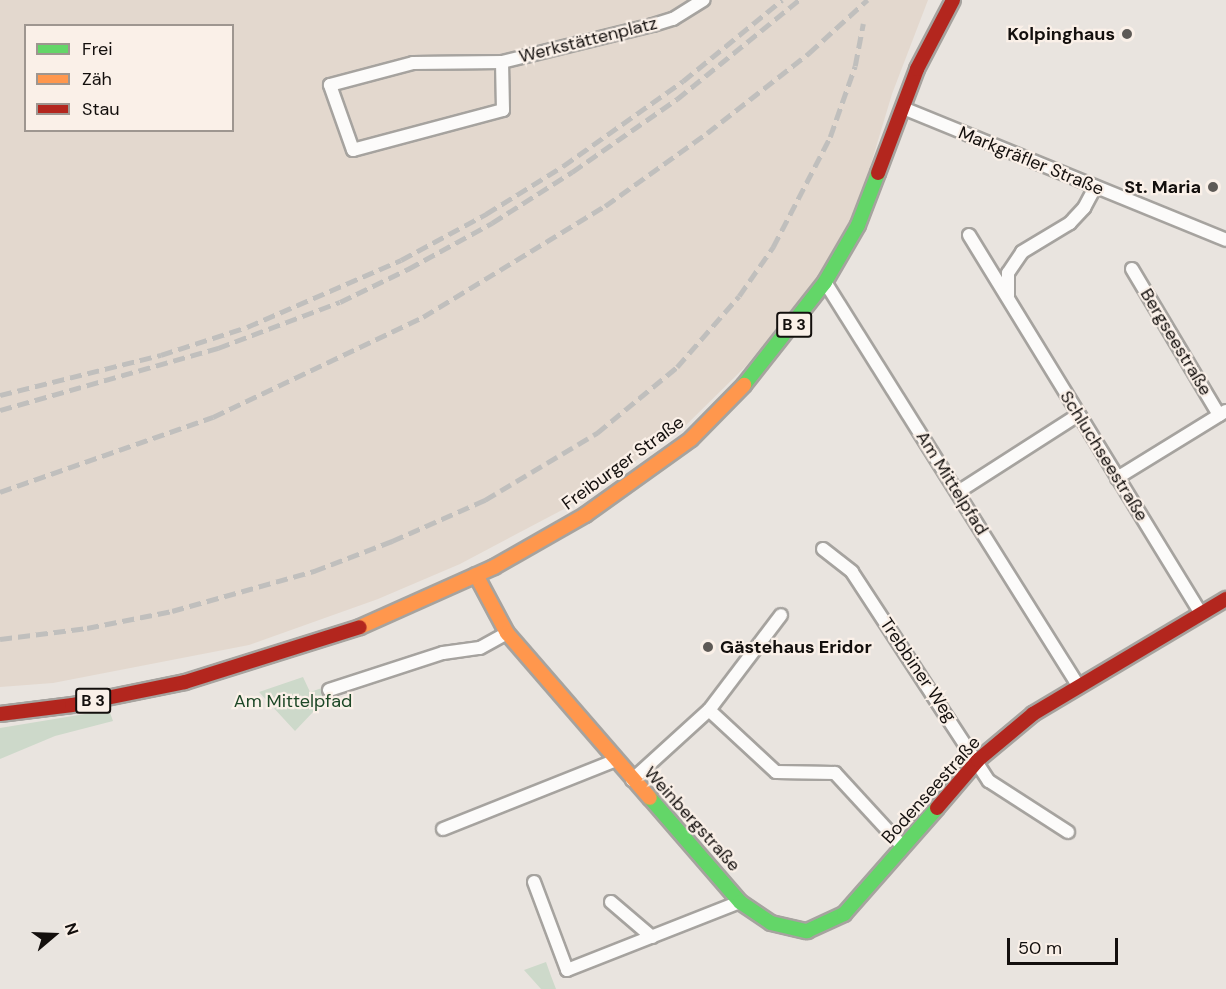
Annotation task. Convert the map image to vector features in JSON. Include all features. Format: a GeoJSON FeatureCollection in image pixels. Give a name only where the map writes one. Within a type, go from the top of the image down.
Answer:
{"type":"FeatureCollection","features":[{"type":"Feature","properties":{"kind":"main road","name":"Freiburger Straße"},"geometry":{"type":"LineString","coordinates":[[0,714],[129,694],[271,658],[398,612],[476,575],[585,515],[691,439],[754,375],[825,282],[858,225],[917,69],[953,0]]}},
{"type":"Feature","properties":{"kind":"main road","name":"Weinbergstraße"},"geometry":{"type":"LineString","coordinates":[[476,575],[507,633],[632,780],[707,859],[740,902],[771,923],[793,929]]}},
{"type":"Feature","properties":{"kind":"main road","name":"Bodenseestraße"},"geometry":{"type":"LineString","coordinates":[[793,929],[807,931],[844,914],[978,760],[1033,714],[1078,685],[1226,599]]}},
{"type":"Feature","properties":{"kind":"street","name":"Werkstättenplatz"},"geometry":{"type":"LineString","coordinates":[[502,62],[504,110],[353,150],[330,85],[413,63],[502,62],[653,26],[673,19],[704,0]]}},
{"type":"Feature","properties":{"kind":"street","name":"Markgräfler Straße"},"geometry":{"type":"LineString","coordinates":[[903,108],[1226,240]]}},
{"type":"Feature","properties":{"kind":"street"},"geometry":{"type":"LineString","coordinates":[[1008,297],[1008,273],[1022,252],[1070,223],[1084,208],[1095,187]]}},
{"type":"Feature","properties":{"kind":"street","name":"Schluchseestraße"},"geometry":{"type":"LineString","coordinates":[[969,235],[1201,613]]}},
{"type":"Feature","properties":{"kind":"street","name":"Bergseestraße"},"geometry":{"type":"LineString","coordinates":[[1132,269],[1223,413]]}},
{"type":"Feature","properties":{"kind":"street","name":"Am Mittelpfad"},"geometry":{"type":"LineString","coordinates":[[825,282],[1078,685]]}},
{"type":"Feature","properties":{"kind":"street"},"geometry":{"type":"LineString","coordinates":[[1117,478],[1223,413]]}},
{"type":"Feature","properties":{"kind":"street"},"geometry":{"type":"LineString","coordinates":[[958,492],[1078,415]]}},
{"type":"Feature","properties":{"kind":"street","name":"Trebbiner Weg"},"geometry":{"type":"LineString","coordinates":[[823,549],[852,572],[978,760],[989,781],[1068,832]]}},
{"type":"Feature","properties":{"kind":"street"},"geometry":{"type":"LineString","coordinates":[[632,780],[709,710],[781,615]]}},
{"type":"Feature","properties":{"kind":"street"},"geometry":{"type":"LineString","coordinates":[[329,690],[443,653],[480,648],[507,633]]}},
{"type":"Feature","properties":{"kind":"street"},"geometry":{"type":"LineString","coordinates":[[709,710],[776,772],[836,772],[903,847]]}},
{"type":"Feature","properties":{"kind":"street"},"geometry":{"type":"LineString","coordinates":[[443,829],[616,760]]}},
{"type":"Feature","properties":{"kind":"street"},"geometry":{"type":"LineString","coordinates":[[534,882],[567,970],[740,902]]}},
{"type":"Feature","properties":{"kind":"street"},"geometry":{"type":"LineString","coordinates":[[611,902],[652,937]]}},
{"type":"Feature","properties":{"kind":"shaded area"},"geometry":{"type":"Polygon","coordinates":[[[0,0],[928,0],[892,94],[858,207],[817,278],[746,366],[681,430],[564,509],[460,564],[378,599],[249,645],[53,683],[0,687],[0,0]]]}},
{"type":"Feature","properties":{"kind":"green space","name":"Am Mittelpfad"},"geometry":{"type":"Polygon","coordinates":[[[303,677],[310,692],[328,686],[331,693],[295,731],[259,692],[303,677]]]}},
{"type":"Feature","properties":{"kind":"green space"},"geometry":{"type":"Polygon","coordinates":[[[109,710],[113,721],[55,736],[0,759],[0,728],[109,710]]]}},
{"type":"Feature","properties":{"kind":"green space"},"geometry":{"type":"Polygon","coordinates":[[[546,962],[556,989],[541,989],[524,970],[546,962]]]}},
{"type":"Feature","properties":{"kind":"railway"},"geometry":{"type":"LineString","coordinates":[[0,395],[161,355],[247,327],[401,260],[486,214],[563,166],[683,81],[782,0]]}},
{"type":"Feature","properties":{"kind":"railway"},"geometry":{"type":"LineString","coordinates":[[0,410],[218,348],[340,302],[408,269],[492,223],[572,172],[677,99],[799,0]]}},
{"type":"Feature","properties":{"kind":"railway"},"geometry":{"type":"LineString","coordinates":[[0,492],[213,417],[423,317],[605,206],[707,133],[809,53],[867,0]]}},
{"type":"Feature","properties":{"kind":"railway"},"geometry":{"type":"LineString","coordinates":[[0,639],[87,628],[172,611],[314,571],[392,541],[485,500],[597,433],[677,367],[739,296],[773,247],[830,137],[855,66],[863,24]]}},
{"type":"Feature","properties":{"kind":"traffic: fast"},"geometry":{"type":"LineString","coordinates":[[744,385],[825,282],[858,225],[878,173]]}},
{"type":"Feature","properties":{"kind":"traffic: fast"},"geometry":{"type":"LineString","coordinates":[[650,798],[740,902],[771,923],[807,931],[844,914],[937,808]]}},
{"type":"Feature","properties":{"kind":"traffic: slow"},"geometry":{"type":"LineString","coordinates":[[360,627],[494,567],[585,515],[691,439],[744,385]]}},
{"type":"Feature","properties":{"kind":"traffic: slow"},"geometry":{"type":"LineString","coordinates":[[476,575],[507,633],[650,798]]}},
{"type":"Feature","properties":{"kind":"traffic: jam"},"geometry":{"type":"LineString","coordinates":[[878,173],[917,69],[953,0]]}},
{"type":"Feature","properties":{"kind":"traffic: jam"},"geometry":{"type":"LineString","coordinates":[[937,808],[978,760],[1033,714],[1226,599]]}},
{"type":"Feature","properties":{"kind":"traffic: jam"},"geometry":{"type":"LineString","coordinates":[[0,714],[72,705],[185,682],[360,627]]}},
{"type":"Feature","properties":{"kind":"place","name":"Kolpinghaus"},"geometry":{"type":"Point","coordinates":[1127,34]}},
{"type":"Feature","properties":{"kind":"place","name":"St. Maria"},"geometry":{"type":"Point","coordinates":[1213,187]}},
{"type":"Feature","properties":{"kind":"place","name":"Gästehaus Eridor"},"geometry":{"type":"Point","coordinates":[708,647]}}]}
